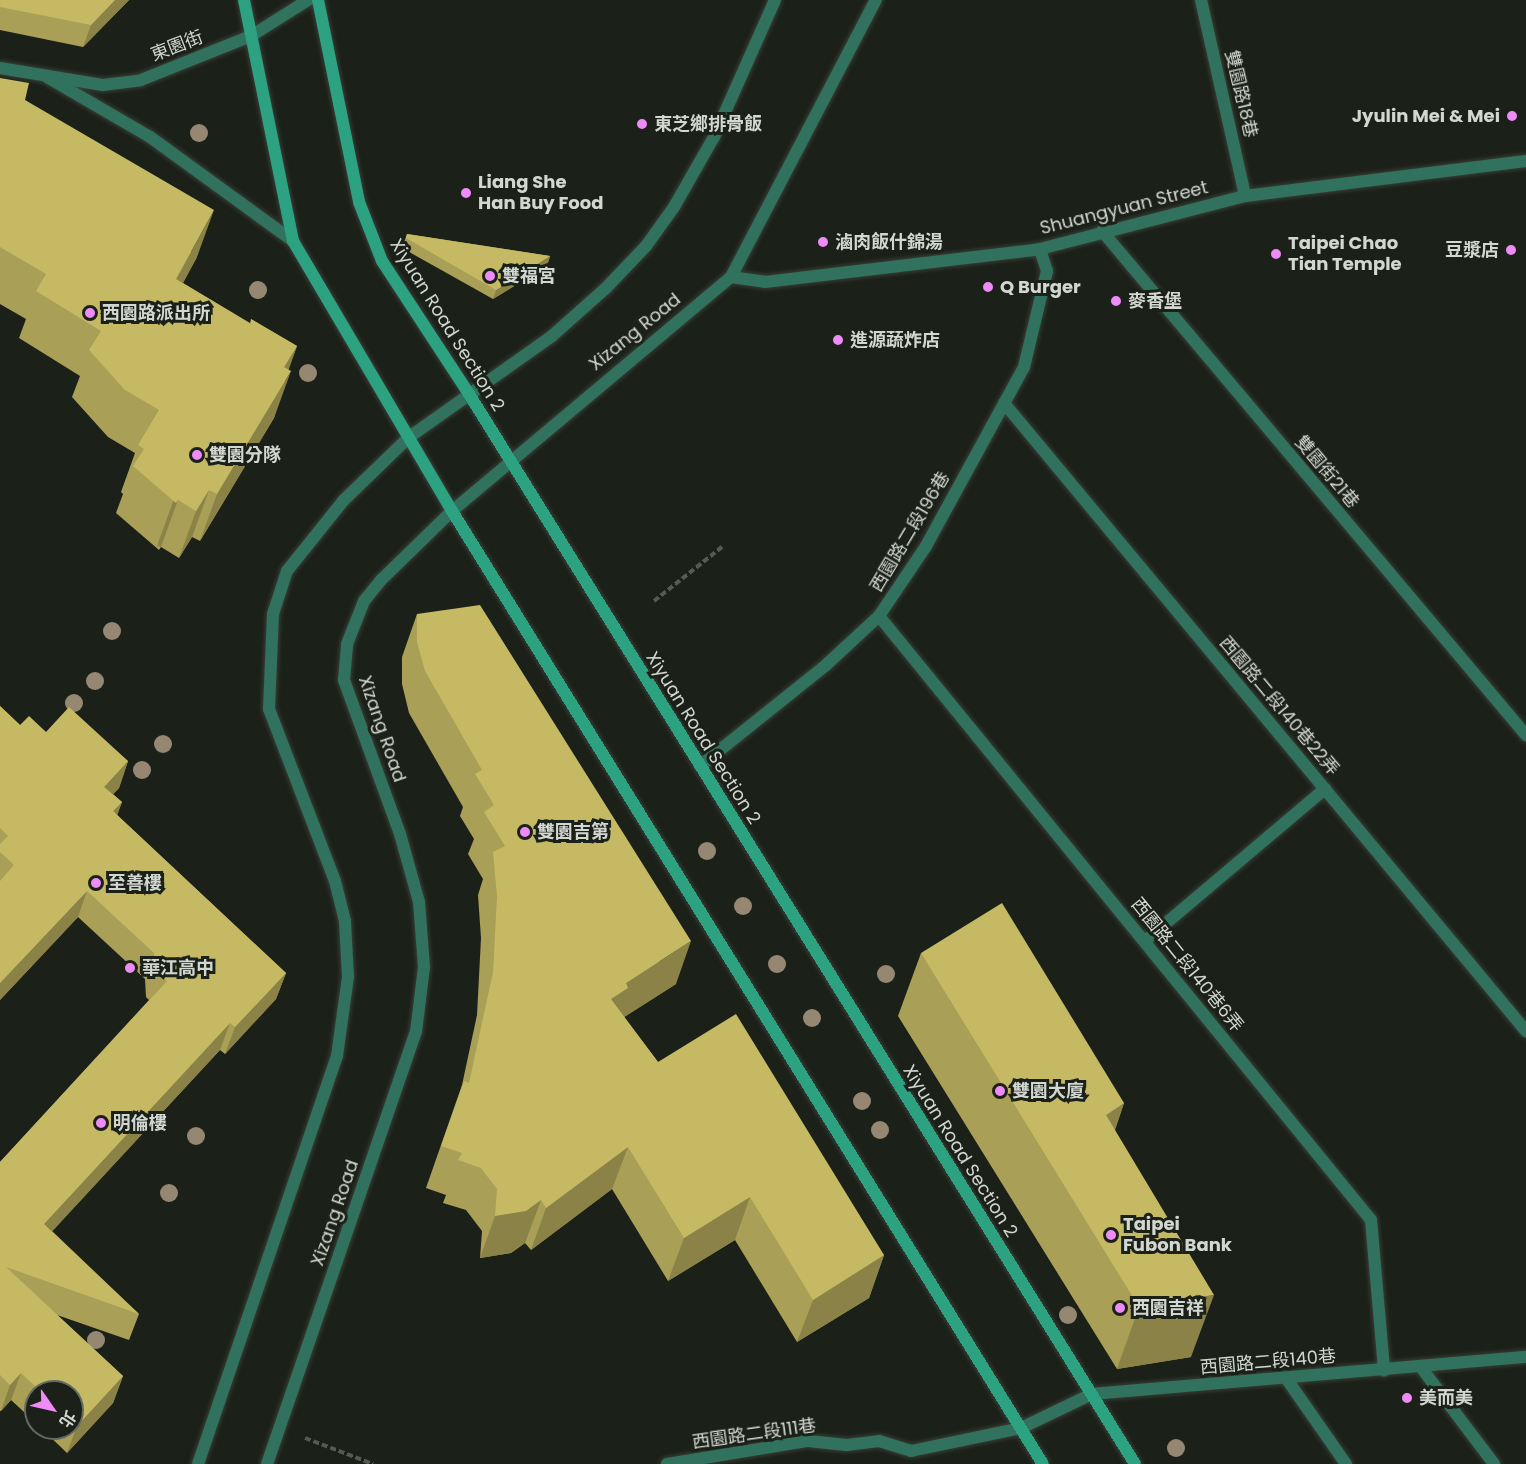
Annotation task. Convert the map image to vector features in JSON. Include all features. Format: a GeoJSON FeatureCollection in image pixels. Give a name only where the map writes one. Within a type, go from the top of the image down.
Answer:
{"type":"FeatureCollection","features":[{"type":"Feature","properties":{"kind":"main road"},"geometry":{"type":"LineString","coordinates":[[244,0],[293,241],[452,511],[1043,1464]]}},
{"type":"Feature","properties":{"kind":"main road","name":"Xiyuan Road Section 2"},"geometry":{"type":"LineString","coordinates":[[318,0],[363,212],[382,261],[470,394],[1135,1464]]}},
{"type":"Feature","properties":{"kind":"street","name":"東園街"},"geometry":{"type":"LineString","coordinates":[[0,68],[103,85],[141,80],[251,36],[308,0]]}},
{"type":"Feature","properties":{"kind":"street"},"geometry":{"type":"LineString","coordinates":[[198,1464],[337,1056],[348,977],[345,921],[335,881],[269,709],[273,614],[287,571],[319,528],[408,438],[552,336],[605,289],[646,246],[674,207],[714,137],[775,0]]}},
{"type":"Feature","properties":{"kind":"street","name":"Xizang Road"},"geometry":{"type":"LineString","coordinates":[[267,1464],[416,1032],[424,967],[419,902],[403,846],[344,680],[346,644],[370,594],[452,511],[730,277],[876,0]]}},
{"type":"Feature","properties":{"kind":"street","name":"雙園路18巷"},"geometry":{"type":"LineString","coordinates":[[1201,0],[1245,196]]}},
{"type":"Feature","properties":{"kind":"street"},"geometry":{"type":"LineString","coordinates":[[47,77],[150,137],[293,241]]}},
{"type":"Feature","properties":{"kind":"street","name":"Shuangyuan Street"},"geometry":{"type":"LineString","coordinates":[[730,277],[765,282],[1040,249],[1102,231],[1245,196],[1526,160]]}},
{"type":"Feature","properties":{"kind":"street","name":"雙園街21巷"},"geometry":{"type":"LineString","coordinates":[[1102,231],[1526,735]]}},
{"type":"Feature","properties":{"kind":"street","name":"西園路二段196巷"},"geometry":{"type":"LineString","coordinates":[[700,766],[826,665],[879,616],[926,546],[1024,367],[1047,272],[1040,249]]}},
{"type":"Feature","properties":{"kind":"street","name":"西園路二段140巷22弄"},"geometry":{"type":"LineString","coordinates":[[1004,403],[1526,1031]]}},
{"type":"Feature","properties":{"kind":"street","name":"西園路二段140巷6弄"},"geometry":{"type":"LineString","coordinates":[[879,616],[1371,1220],[1384,1370]]}},
{"type":"Feature","properties":{"kind":"street"},"geometry":{"type":"LineString","coordinates":[[1145,941],[1325,789]]}},
{"type":"Feature","properties":{"kind":"street","name":"西園路二段140巷"},"geometry":{"type":"LineString","coordinates":[[1021,1428],[1092,1394],[1526,1357]]}},
{"type":"Feature","properties":{"kind":"street"},"geometry":{"type":"LineString","coordinates":[[1420,1366],[1494,1464]]}},
{"type":"Feature","properties":{"kind":"street"},"geometry":{"type":"LineString","coordinates":[[1286,1378],[1347,1464]]}},
{"type":"Feature","properties":{"kind":"street","name":"西園路二段111巷"},"geometry":{"type":"LineString","coordinates":[[667,1464],[808,1441],[847,1445],[879,1441],[911,1451],[1021,1428]]}},
{"type":"Feature","properties":{"kind":"path"},"geometry":{"type":"LineString","coordinates":[[654,601],[722,547]]}},
{"type":"Feature","properties":{"kind":"path"},"geometry":{"type":"LineString","coordinates":[[279,1428],[373,1464]]}},
{"type":"Feature","properties":{"kind":"building"},"geometry":{"type":"Polygon","coordinates":[[[0,0],[115,0],[91,25],[0,7],[0,0]]]}},
{"type":"Feature","properties":{"kind":"building"},"geometry":{"type":"Polygon","coordinates":[[[0,78],[29,83],[25,100],[214,210],[176,279],[251,324],[251,319],[297,346],[284,367],[291,371],[217,494],[209,490],[196,511],[178,500],[176,503],[133,466],[144,449],[138,445],[159,410],[125,390],[89,350],[101,331],[36,291],[46,274],[0,247],[0,78]]]}},
{"type":"Feature","properties":{"kind":"building"},"geometry":{"type":"Polygon","coordinates":[[[407,234],[550,256],[496,290],[406,238],[407,234]]]}},
{"type":"Feature","properties":{"kind":"building"},"geometry":{"type":"Polygon","coordinates":[[[480,605],[691,941],[626,983],[628,988],[611,999],[658,1062],[736,1014],[884,1255],[813,1300],[750,1197],[684,1238],[628,1147],[546,1208],[541,1200],[526,1211],[495,1216],[497,1189],[481,1168],[458,1160],[462,1153],[441,1146],[464,1081],[469,1083],[493,972],[497,896],[493,852],[505,846],[484,812],[494,805],[475,774],[482,770],[425,671],[417,642],[417,614],[480,605]]]}},
{"type":"Feature","properties":{"kind":"building"},"geometry":{"type":"Polygon","coordinates":[[[0,706],[20,725],[29,716],[46,732],[69,707],[128,761],[104,787],[122,802],[113,811],[286,973],[235,1027],[230,1023],[44,1224],[139,1314],[6,1267],[123,1376],[84,1418],[84,1380],[28,1380],[21,1373],[10,1385],[0,1375],[0,1162],[167,981],[155,971],[154,953],[87,891],[0,983],[0,881],[14,865],[0,852],[0,844],[8,836],[0,828],[0,706]]]}},
{"type":"Feature","properties":{"kind":"building"},"geometry":{"type":"Polygon","coordinates":[[[1002,903],[1124,1103],[1106,1115],[1214,1295],[1139,1307],[921,953],[1002,903]]]}},
{"type":"Feature","properties":{"kind":"place","name":"Jyulin Mei & Mei"},"geometry":{"type":"Point","coordinates":[1512,116]}},
{"type":"Feature","properties":{"kind":"place","name":"東芝鄉排骨飯"},"geometry":{"type":"Point","coordinates":[642,124]}},
{"type":"Feature","properties":{"kind":"place","name":"Liang She Han Buy Food"},"geometry":{"type":"Point","coordinates":[466,193]}},
{"type":"Feature","properties":{"kind":"place","name":"滷肉飯什錦湯"},"geometry":{"type":"Point","coordinates":[823,242]}},
{"type":"Feature","properties":{"kind":"place","name":"豆漿店"},"geometry":{"type":"Point","coordinates":[1511,250]}},
{"type":"Feature","properties":{"kind":"place","name":"Taipei Chao Tian Temple"},"geometry":{"type":"Point","coordinates":[1276,254]}},
{"type":"Feature","properties":{"kind":"place","name":"雙福宮"},"geometry":{"type":"Point","coordinates":[490,276]}},
{"type":"Feature","properties":{"kind":"place","name":"Q Burger"},"geometry":{"type":"Point","coordinates":[988,287]}},
{"type":"Feature","properties":{"kind":"place","name":"麥香堡"},"geometry":{"type":"Point","coordinates":[1116,301]}},
{"type":"Feature","properties":{"kind":"place","name":"西園路派出所"},"geometry":{"type":"Point","coordinates":[90,313]}},
{"type":"Feature","properties":{"kind":"place","name":"進源蔬炸店"},"geometry":{"type":"Point","coordinates":[838,340]}},
{"type":"Feature","properties":{"kind":"place","name":"雙園分隊"},"geometry":{"type":"Point","coordinates":[197,455]}},
{"type":"Feature","properties":{"kind":"place","name":"雙園吉第"},"geometry":{"type":"Point","coordinates":[525,832]}},
{"type":"Feature","properties":{"kind":"place","name":"至善樓"},"geometry":{"type":"Point","coordinates":[96,883]}},
{"type":"Feature","properties":{"kind":"place","name":"華江高中"},"geometry":{"type":"Point","coordinates":[130,968]}},
{"type":"Feature","properties":{"kind":"place","name":"雙園大廈"},"geometry":{"type":"Point","coordinates":[1000,1091]}},
{"type":"Feature","properties":{"kind":"place","name":"明倫樓"},"geometry":{"type":"Point","coordinates":[101,1123]}},
{"type":"Feature","properties":{"kind":"place","name":"Taipei Fubon Bank"},"geometry":{"type":"Point","coordinates":[1111,1235]}},
{"type":"Feature","properties":{"kind":"place","name":"西園吉祥"},"geometry":{"type":"Point","coordinates":[1120,1308]}},
{"type":"Feature","properties":{"kind":"place","name":"美而美"},"geometry":{"type":"Point","coordinates":[1407,1398]}}]}
